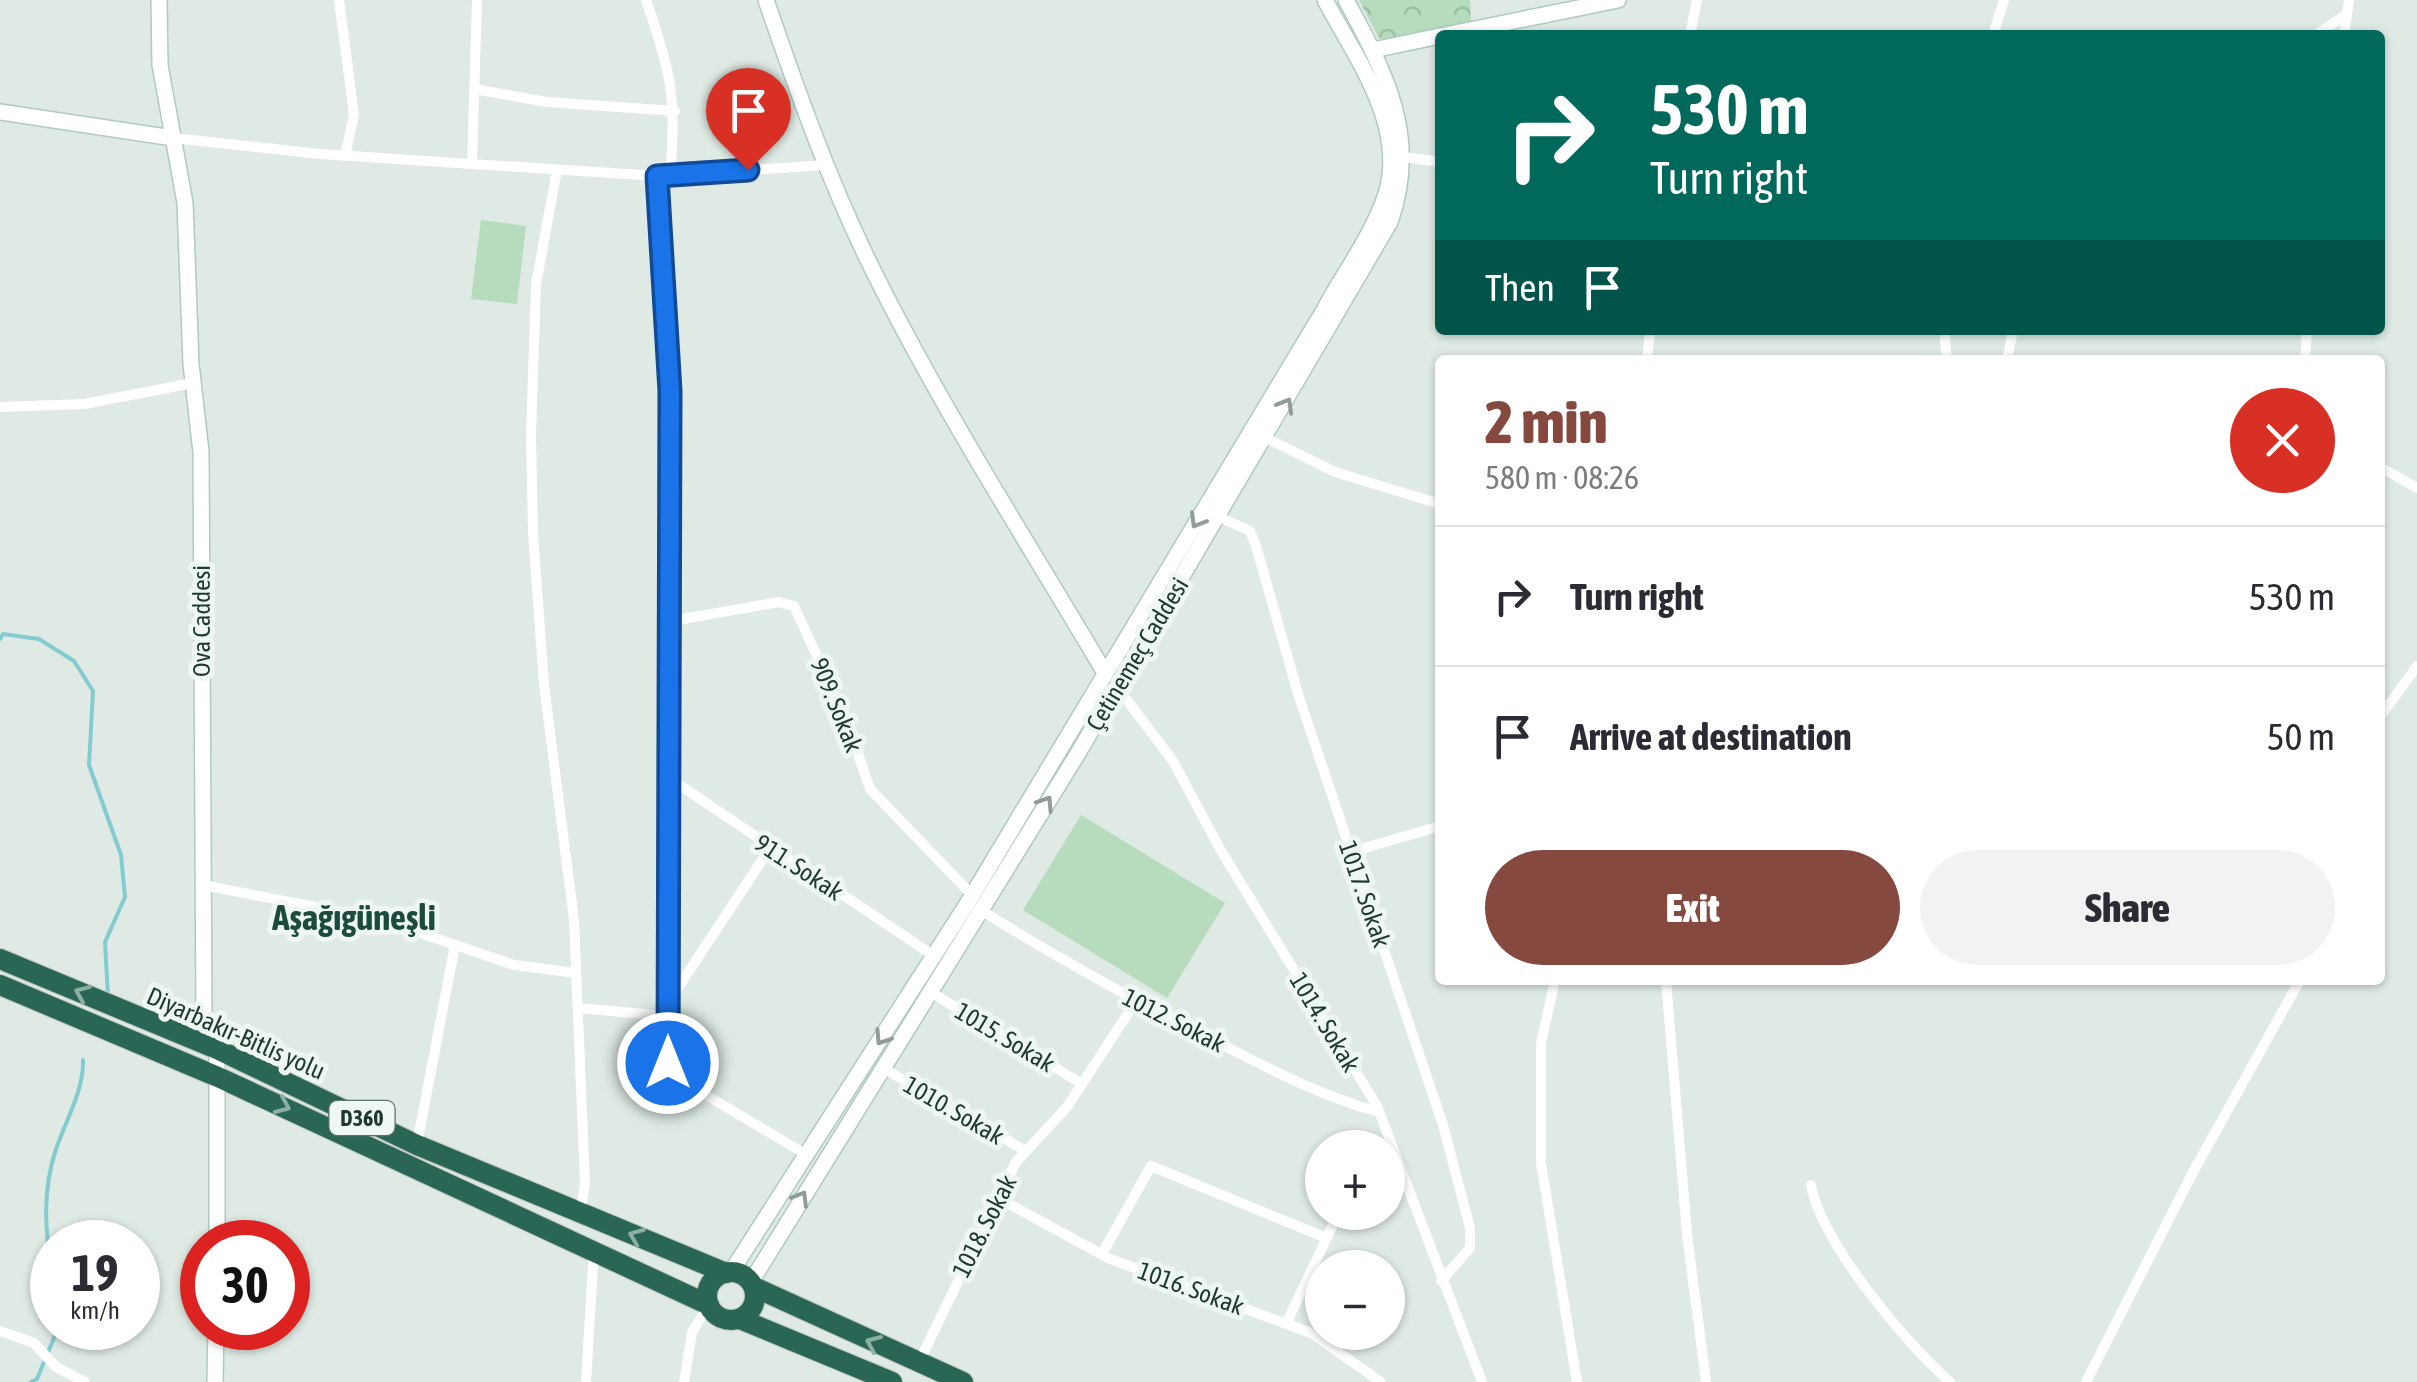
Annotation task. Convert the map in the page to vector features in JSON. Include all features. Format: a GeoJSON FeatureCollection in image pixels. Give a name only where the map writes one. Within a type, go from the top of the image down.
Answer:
{"type":"FeatureCollection","features":[{"type":"Feature","properties":{"kind":"highway","name":"Diyarbakır-Bitlis yolu"},"geometry":{"type":"LineString","coordinates":[[0,959],[216,1049],[417,1145],[741,1278],[962,1382]]}},
{"type":"Feature","properties":{"kind":"highway","name":"Diyarbakır-Bitlis yolu"},"geometry":{"type":"LineString","coordinates":[[0,985],[218,1076],[594,1248],[709,1305]]}},
{"type":"Feature","properties":{"kind":"highway"},"geometry":{"type":"LineString","coordinates":[[740,1319],[753,1308],[741,1278],[709,1285],[709,1305],[724,1320],[740,1319],[892,1382]]}},
{"type":"Feature","properties":{"kind":"main road","name":"Ova Caddesi"},"geometry":{"type":"LineString","coordinates":[[159,0],[160,65],[185,204],[193,384],[201,452],[204,1022],[216,1049],[218,1076],[216,1220]]}},
{"type":"Feature","properties":{"kind":"main road"},"geometry":{"type":"LineString","coordinates":[[766,0],[826,165],[867,258],[969,444],[1106,674]]}},
{"type":"Feature","properties":{"kind":"main road","name":"Çetinemeç Caddesi"},"geometry":{"type":"LineString","coordinates":[[741,1278],[884,1068],[1106,674],[1324,310],[1386,194],[1390,156],[1383,112],[1324,0]]}},
{"type":"Feature","properties":{"kind":"main road","name":"Çetinemeç Caddesi"},"geometry":{"type":"LineString","coordinates":[[741,1278],[807,1154],[934,956],[976,902],[1117,688],[1390,222],[1404,157],[1399,119],[1373,50],[1346,0]]}},
{"type":"Feature","properties":{"kind":"main road"},"geometry":{"type":"LineString","coordinates":[[1472,30],[1618,0]]}},
{"type":"Feature","properties":{"kind":"main road"},"geometry":{"type":"LineString","coordinates":[[1373,50],[1435,38]]}},
{"type":"Feature","properties":{"kind":"main road"},"geometry":{"type":"LineString","coordinates":[[0,112],[173,138]]}},
{"type":"Feature","properties":{"kind":"main road"},"geometry":{"type":"LineString","coordinates":[[216,1350],[216,1382]]}},
{"type":"Feature","properties":{"kind":"street"},"geometry":{"type":"LineString","coordinates":[[339,0],[354,115],[345,156]]}},
{"type":"Feature","properties":{"kind":"street"},"geometry":{"type":"LineString","coordinates":[[472,164],[477,0]]}},
{"type":"Feature","properties":{"kind":"street"},"geometry":{"type":"LineString","coordinates":[[646,0],[667,58],[676,111],[670,175]]}},
{"type":"Feature","properties":{"kind":"street"},"geometry":{"type":"LineString","coordinates":[[1691,30],[1696,0]]}},
{"type":"Feature","properties":{"kind":"street"},"geometry":{"type":"LineString","coordinates":[[1995,30],[2004,0]]}},
{"type":"Feature","properties":{"kind":"street"},"geometry":{"type":"LineString","coordinates":[[2345,30],[2349,0]]}},
{"type":"Feature","properties":{"kind":"street"},"geometry":{"type":"LineString","coordinates":[[2323,30],[2347,14]]}},
{"type":"Feature","properties":{"kind":"street"},"geometry":{"type":"LineString","coordinates":[[474,89],[547,102],[676,111]]}},
{"type":"Feature","properties":{"kind":"street"},"geometry":{"type":"LineString","coordinates":[[173,138],[345,156],[657,176],[826,165]]}},
{"type":"Feature","properties":{"kind":"street"},"geometry":{"type":"LineString","coordinates":[[1404,157],[1435,161]]}},
{"type":"Feature","properties":{"kind":"street"},"geometry":{"type":"LineString","coordinates":[[557,170],[536,285],[530,435],[544,685],[574,920],[585,1184],[580,1213]]}},
{"type":"Feature","properties":{"kind":"street"},"geometry":{"type":"LineString","coordinates":[[657,176],[670,391],[666,622],[668,1063],[684,1082],[807,1154]]}},
{"type":"Feature","properties":{"kind":"street"},"geometry":{"type":"LineString","coordinates":[[0,408],[84,404],[193,384]]}},
{"type":"Feature","properties":{"kind":"street"},"geometry":{"type":"LineString","coordinates":[[1266,438],[1335,472],[1435,502]]}},
{"type":"Feature","properties":{"kind":"street"},"geometry":{"type":"LineString","coordinates":[[2385,471],[2417,488]]}},
{"type":"Feature","properties":{"kind":"street","name":"1017. Sokak"},"geometry":{"type":"LineString","coordinates":[[1219,517],[1250,531],[1256,546],[1299,697],[1443,1124],[1470,1228],[1470,1248],[1441,1280]]}},
{"type":"Feature","properties":{"kind":"street","name":"909. Sokak"},"geometry":{"type":"LineString","coordinates":[[666,622],[778,602],[794,606],[846,719],[870,789],[976,902]]}},
{"type":"Feature","properties":{"kind":"street"},"geometry":{"type":"LineString","coordinates":[[2385,710],[2417,666]]}},
{"type":"Feature","properties":{"kind":"street","name":"1014. Sokak"},"geometry":{"type":"LineString","coordinates":[[1117,688],[1173,761],[1220,849],[1379,1112],[1482,1382]]}},
{"type":"Feature","properties":{"kind":"street","name":"911. Sokak"},"geometry":{"type":"LineString","coordinates":[[666,776],[934,956]]}},
{"type":"Feature","properties":{"kind":"street"},"geometry":{"type":"LineString","coordinates":[[1351,852],[1435,827]]}},
{"type":"Feature","properties":{"kind":"street"},"geometry":{"type":"LineString","coordinates":[[667,1010],[770,848]]}},
{"type":"Feature","properties":{"kind":"street"},"geometry":{"type":"LineString","coordinates":[[203,886],[382,920],[514,965],[576,973]]}},
{"type":"Feature","properties":{"kind":"street","name":"1012. Sokak"},"geometry":{"type":"LineString","coordinates":[[976,902],[1075,970],[1340,1102],[1379,1112]]}},
{"type":"Feature","properties":{"kind":"street"},"geometry":{"type":"LineString","coordinates":[[417,1145],[454,945]]}},
{"type":"Feature","properties":{"kind":"street"},"geometry":{"type":"LineString","coordinates":[[1554,985],[1541,1043],[1541,1162],[1577,1382]]}},
{"type":"Feature","properties":{"kind":"street"},"geometry":{"type":"LineString","coordinates":[[1666,985],[1688,1234],[1706,1382]]}},
{"type":"Feature","properties":{"kind":"street"},"geometry":{"type":"LineString","coordinates":[[2086,1382],[2192,1174],[2297,985]]}},
{"type":"Feature","properties":{"kind":"street","name":"1015. Sokak"},"geometry":{"type":"LineString","coordinates":[[928,991],[1082,1084]]}},
{"type":"Feature","properties":{"kind":"street","name":"1018. Sokak"},"geometry":{"type":"LineString","coordinates":[[918,1364],[998,1198],[1026,1152],[1082,1084],[1136,1001]]}},
{"type":"Feature","properties":{"kind":"street"},"geometry":{"type":"LineString","coordinates":[[578,1008],[667,1010]]}},
{"type":"Feature","properties":{"kind":"street","name":"1010. Sokak"},"geometry":{"type":"LineString","coordinates":[[884,1068],[1026,1152]]}},
{"type":"Feature","properties":{"kind":"street"},"geometry":{"type":"LineString","coordinates":[[1102,1254],[1151,1166],[1324,1238]]}},
{"type":"Feature","properties":{"kind":"street"},"geometry":{"type":"LineString","coordinates":[[1811,1185],[1828,1229],[1884,1309],[1950,1382]]}},
{"type":"Feature","properties":{"kind":"street","name":"1016. Sokak"},"geometry":{"type":"LineString","coordinates":[[998,1198],[1102,1254],[1311,1332],[1380,1382]]}},
{"type":"Feature","properties":{"kind":"street"},"geometry":{"type":"LineString","coordinates":[[1286,1324],[1329,1230]]}},
{"type":"Feature","properties":{"kind":"street"},"geometry":{"type":"LineString","coordinates":[[586,1382],[594,1248]]}},
{"type":"Feature","properties":{"kind":"street"},"geometry":{"type":"LineString","coordinates":[[684,1382],[692,1332],[709,1305]]}},
{"type":"Feature","properties":{"kind":"street"},"geometry":{"type":"LineString","coordinates":[[0,1331],[41,1350],[52,1362],[86,1382]]}},
{"type":"Feature","properties":{"kind":"green space"},"geometry":{"type":"Polygon","coordinates":[[[1359,0],[1470,0],[1471,21],[1381,42],[1359,0]]]}},
{"type":"Feature","properties":{"kind":"green space"},"geometry":{"type":"Polygon","coordinates":[[[481,220],[526,226],[517,304],[471,299],[481,220]]]}},
{"type":"Feature","properties":{"kind":"green space"},"geometry":{"type":"Polygon","coordinates":[[[1081,815],[1225,903],[1167,998],[1023,910],[1081,815]]]}},
{"type":"Feature","properties":{"kind":"waterway"},"geometry":{"type":"LineString","coordinates":[[0,639],[3,634],[39,639],[74,661],[93,691],[89,765],[121,855],[125,897],[105,942],[108,997]]}},
{"type":"Feature","properties":{"kind":"waterway"},"geometry":{"type":"LineString","coordinates":[[46,1220],[48,1180],[78,1094],[83,1060]]}},
{"type":"Feature","properties":{"kind":"waterway"},"geometry":{"type":"LineString","coordinates":[[31,1382],[37,1379],[49,1350]]}},
{"type":"Feature","properties":{"kind":"district","name":"Aşağıgüneşli"},"geometry":{"type":"Point","coordinates":[354,918]}},
{"type":"Feature","properties":{"kind":"route"},"geometry":{"type":"LineString","coordinates":[[668,1063],[666,598],[670,391],[657,176],[748,170]]}}]}
